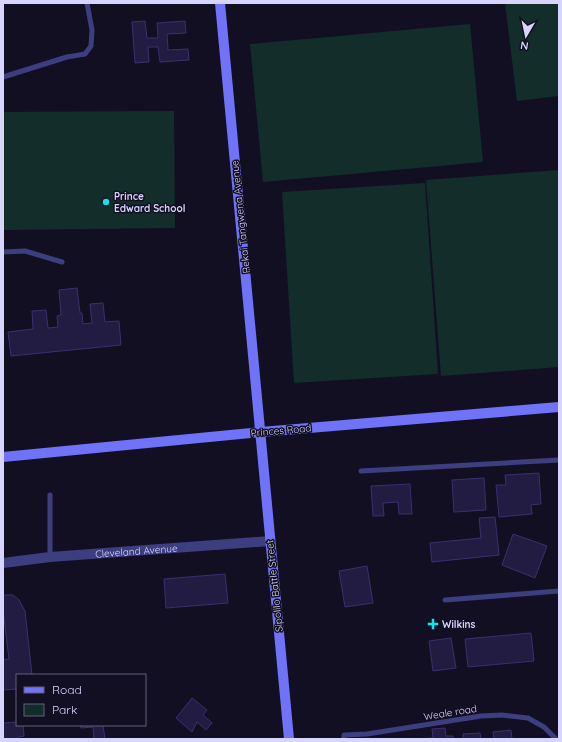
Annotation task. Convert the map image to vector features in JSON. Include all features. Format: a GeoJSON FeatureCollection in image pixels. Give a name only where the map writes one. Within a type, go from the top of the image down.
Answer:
{"type":"FeatureCollection","features":[{"type":"Feature","properties":{"kind":"main road","name":"Rekai Tangwena Avenue"},"geometry":{"type":"LineString","coordinates":[[220,3],[261,432]]}},
{"type":"Feature","properties":{"kind":"main road","name":"Princes Road"},"geometry":{"type":"LineString","coordinates":[[3,457],[261,432],[559,406]]}},
{"type":"Feature","properties":{"kind":"main road","name":"Sipolilo Battle Street"},"geometry":{"type":"LineString","coordinates":[[261,432],[270,541],[290,739]]}},
{"type":"Feature","properties":{"kind":"street","name":"Cleveland Avenue"},"geometry":{"type":"LineString","coordinates":[[3,563],[50,557],[270,541]]}},
{"type":"Feature","properties":{"kind":"lane"},"geometry":{"type":"LineString","coordinates":[[3,77],[67,57],[85,54],[91,46],[92,30],[87,3]]}},
{"type":"Feature","properties":{"kind":"lane"},"geometry":{"type":"LineString","coordinates":[[3,252],[25,252],[62,262]]}},
{"type":"Feature","properties":{"kind":"lane"},"geometry":{"type":"LineString","coordinates":[[361,471],[559,460]]}},
{"type":"Feature","properties":{"kind":"lane"},"geometry":{"type":"LineString","coordinates":[[50,495],[50,557]]}},
{"type":"Feature","properties":{"kind":"lane"},"geometry":{"type":"LineString","coordinates":[[445,600],[559,590]]}},
{"type":"Feature","properties":{"kind":"lane","name":"Weale road"},"geometry":{"type":"LineString","coordinates":[[344,739],[344,735],[367,734],[481,716],[502,715],[528,718],[544,727],[556,739]]}},
{"type":"Feature","properties":{"kind":"green space"},"geometry":{"type":"Polygon","coordinates":[[[505,3],[559,3],[559,96],[517,101],[505,3]]]}},
{"type":"Feature","properties":{"kind":"green space"},"geometry":{"type":"Polygon","coordinates":[[[470,24],[483,162],[263,182],[250,44],[470,24]]]}},
{"type":"Feature","properties":{"kind":"green space"},"geometry":{"type":"Polygon","coordinates":[[[174,111],[175,228],[3,230],[3,112],[174,111]]]}},
{"type":"Feature","properties":{"kind":"green space"},"geometry":{"type":"Polygon","coordinates":[[[559,170],[559,367],[441,376],[426,180],[559,170]]]}},
{"type":"Feature","properties":{"kind":"green space"},"geometry":{"type":"Polygon","coordinates":[[[425,183],[438,374],[294,383],[282,192],[425,183]]]}},
{"type":"Feature","properties":{"kind":"building"},"geometry":{"type":"Polygon","coordinates":[[[145,21],[147,38],[158,38],[157,23],[185,21],[186,33],[167,34],[168,50],[188,49],[189,60],[160,62],[158,47],[148,47],[149,62],[135,63],[132,22],[145,21]]]}},
{"type":"Feature","properties":{"kind":"building"},"geometry":{"type":"Polygon","coordinates":[[[77,288],[83,324],[92,323],[90,304],[103,303],[105,322],[119,321],[121,345],[11,356],[8,332],[33,329],[32,311],[46,310],[48,328],[58,327],[57,316],[61,315],[59,290],[77,288]]]}},
{"type":"Feature","properties":{"kind":"building"},"geometry":{"type":"Polygon","coordinates":[[[539,473],[541,504],[531,505],[532,514],[499,517],[496,485],[506,485],[505,475],[539,473]]]}},
{"type":"Feature","properties":{"kind":"building"},"geometry":{"type":"Polygon","coordinates":[[[484,478],[486,510],[454,512],[452,480],[484,478]]]}},
{"type":"Feature","properties":{"kind":"building"},"geometry":{"type":"Polygon","coordinates":[[[410,484],[412,514],[399,514],[398,502],[383,503],[384,516],[373,516],[371,486],[410,484]]]}},
{"type":"Feature","properties":{"kind":"building"},"geometry":{"type":"Polygon","coordinates":[[[495,517],[499,555],[432,562],[430,543],[481,538],[479,518],[495,517]]]}},
{"type":"Feature","properties":{"kind":"building"},"geometry":{"type":"Polygon","coordinates":[[[513,534],[547,546],[535,578],[502,565],[513,534]]]}},
{"type":"Feature","properties":{"kind":"building"},"geometry":{"type":"Polygon","coordinates":[[[367,566],[373,603],[345,607],[339,571],[367,566]]]}},
{"type":"Feature","properties":{"kind":"building"},"geometry":{"type":"Polygon","coordinates":[[[225,574],[228,603],[166,608],[164,579],[225,574]]]}},
{"type":"Feature","properties":{"kind":"building"},"geometry":{"type":"Polygon","coordinates":[[[3,595],[13,595],[19,600],[25,611],[32,674],[16,674],[16,689],[3,690],[3,660],[9,659],[3,610],[3,595]]]}},
{"type":"Feature","properties":{"kind":"building"},"geometry":{"type":"Polygon","coordinates":[[[531,633],[534,661],[468,667],[465,639],[531,633]]]}},
{"type":"Feature","properties":{"kind":"building"},"geometry":{"type":"Polygon","coordinates":[[[451,638],[456,668],[433,671],[429,641],[451,638]]]}},
{"type":"Feature","properties":{"kind":"building"},"geometry":{"type":"Polygon","coordinates":[[[192,698],[207,710],[203,715],[212,723],[206,730],[197,722],[192,732],[176,718],[192,698]]]}},
{"type":"Feature","properties":{"kind":"building"},"geometry":{"type":"Polygon","coordinates":[[[16,722],[16,726],[23,726],[24,736],[18,737],[18,739],[3,739],[3,723],[16,722]]]}},
{"type":"Feature","properties":{"kind":"building"},"geometry":{"type":"Polygon","coordinates":[[[80,726],[103,726],[105,739],[94,739],[93,727],[81,728],[80,726]]]}},
{"type":"Feature","properties":{"kind":"building"},"geometry":{"type":"Polygon","coordinates":[[[445,728],[446,736],[453,736],[453,739],[417,739],[433,738],[432,729],[445,728]]]}},
{"type":"Feature","properties":{"kind":"building"},"geometry":{"type":"Polygon","coordinates":[[[511,730],[512,739],[494,739],[493,732],[511,730]]]}},
{"type":"Feature","properties":{"kind":"building"},"geometry":{"type":"Polygon","coordinates":[[[480,733],[481,739],[463,739],[463,734],[480,733]]]}},
{"type":"Feature","properties":{"kind":"place","name":"Prince Edward School"},"geometry":{"type":"Point","coordinates":[106,202]}},
{"type":"Feature","properties":{"kind":"place","name":"Wilkins"},"geometry":{"type":"Point","coordinates":[433,624]}}]}
